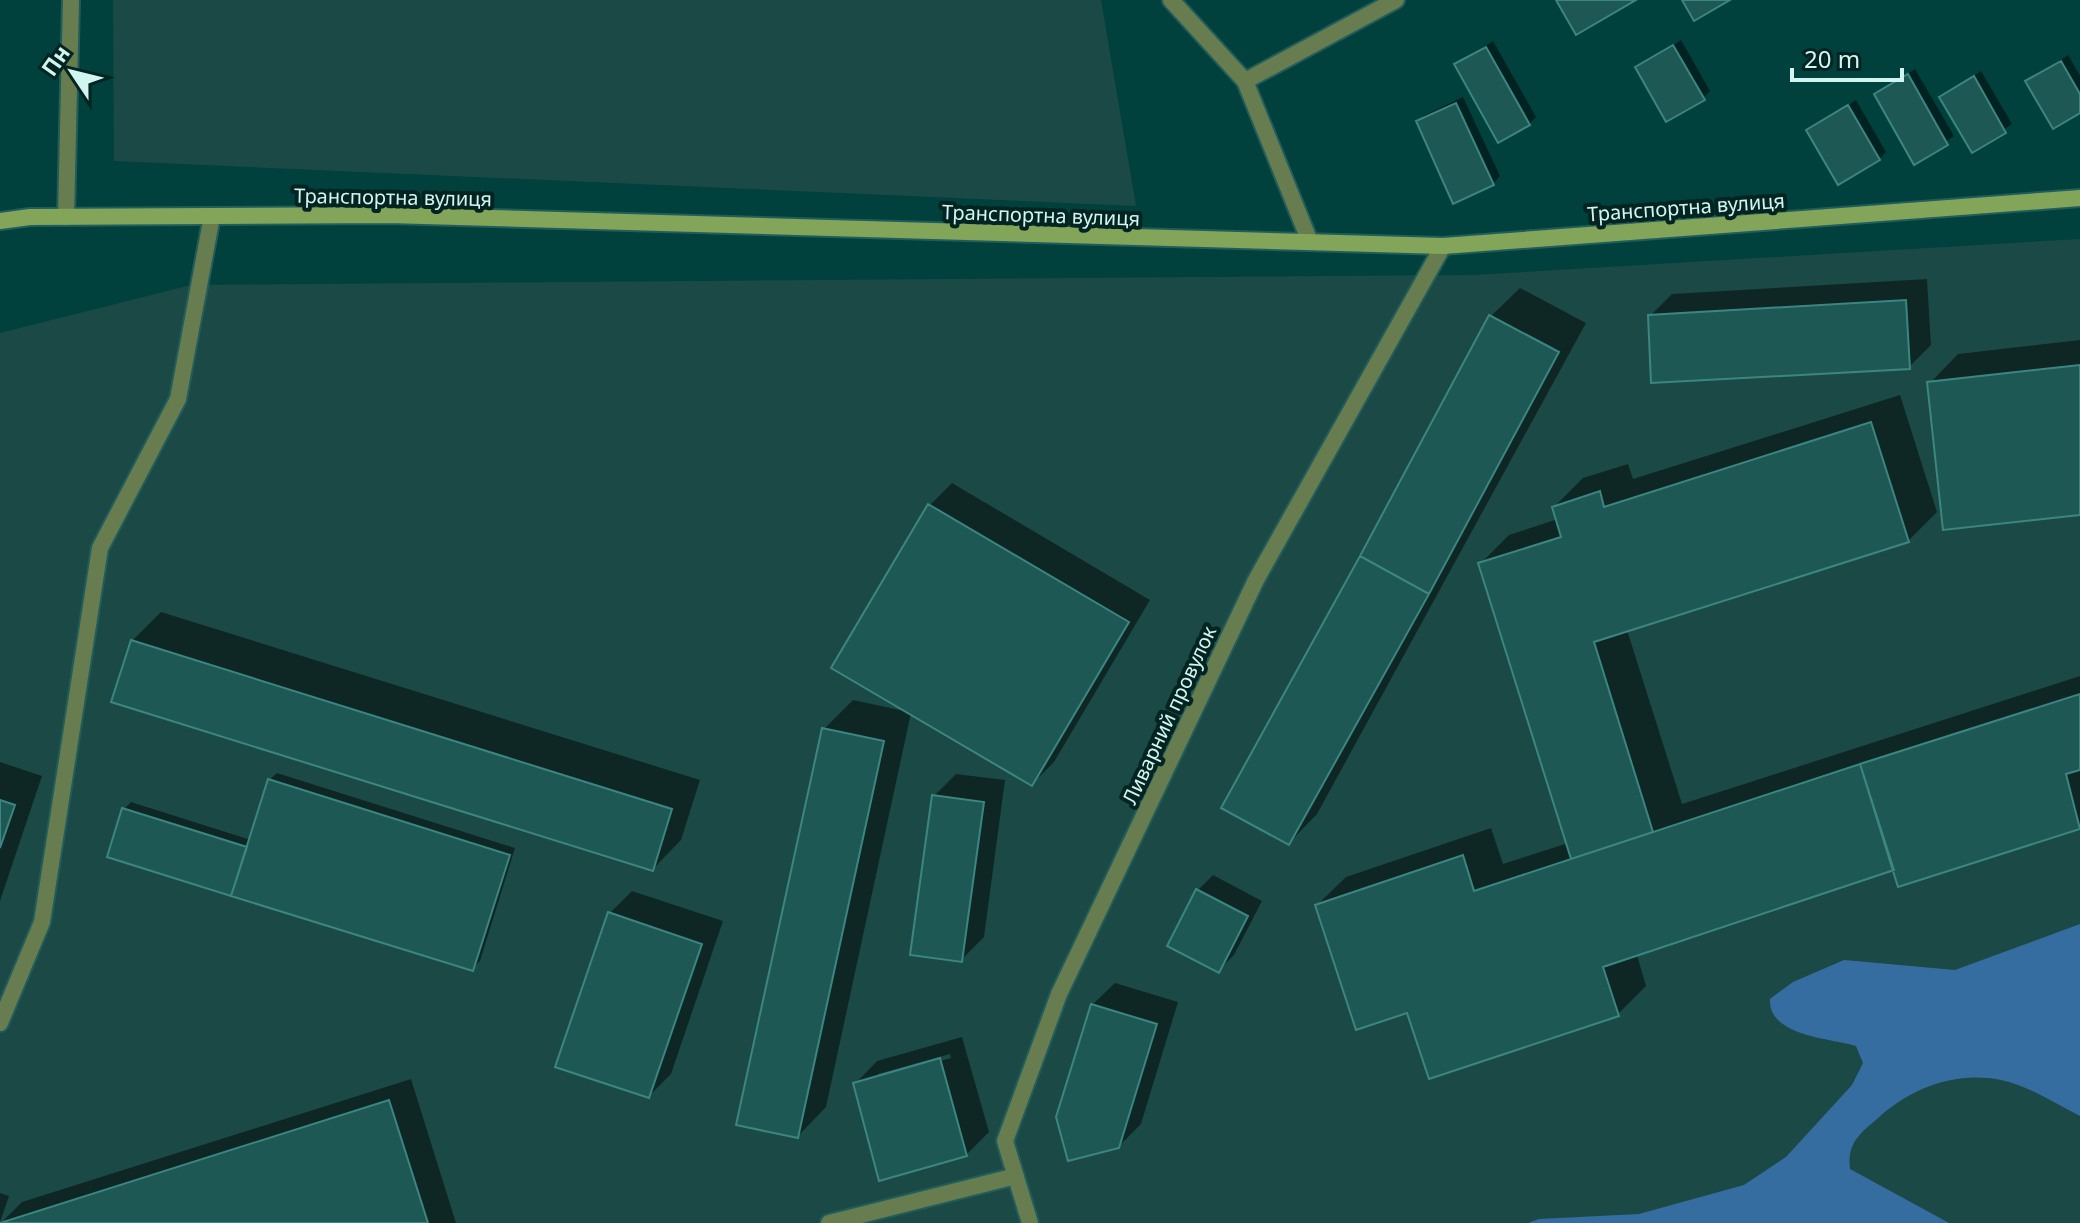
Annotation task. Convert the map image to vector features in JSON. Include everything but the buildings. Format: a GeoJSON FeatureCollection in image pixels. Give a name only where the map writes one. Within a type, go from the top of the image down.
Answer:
{"type":"FeatureCollection","features":[{"type":"Feature","properties":{"kind":"street"},"geometry":{"type":"LineString","coordinates":[[66,217],[71,0]]}},
{"type":"Feature","properties":{"kind":"street"},"geometry":{"type":"LineString","coordinates":[[1171,0],[1245,81],[1310,242]]}},
{"type":"Feature","properties":{"kind":"street"},"geometry":{"type":"LineString","coordinates":[[1245,81],[1396,0]]}},
{"type":"Feature","properties":{"kind":"street","name":"Транспортна вулиця"},"geometry":{"type":"LineString","coordinates":[[0,221],[66,217],[389,215],[1443,246],[2080,198]]}},
{"type":"Feature","properties":{"kind":"street"},"geometry":{"type":"LineString","coordinates":[[0,1023],[42,922],[100,548],[178,399],[212,216]]}},
{"type":"Feature","properties":{"kind":"street","name":"Ливарний провулок"},"geometry":{"type":"LineString","coordinates":[[1030,1223],[1005,1141],[1059,994],[1256,580],[1443,246]]}},
{"type":"Feature","properties":{"kind":"street"},"geometry":{"type":"LineString","coordinates":[[829,1223],[1016,1176]]}},
{"type":"Feature","properties":{"kind":"shaded area"},"geometry":{"type":"Polygon","coordinates":[[[113,0],[1101,0],[1136,206],[114,161],[113,0]]]}},
{"type":"Feature","properties":{"kind":"shaded area"},"geometry":{"type":"Polygon","coordinates":[[[2080,239],[2080,1223],[0,1223],[0,333],[191,285],[1474,275],[2080,239]]]}},
{"type":"Feature","properties":{"kind":"water"},"geometry":{"type":"Polygon","coordinates":[[[2080,924],[2080,1116],[2011,1082],[1984,1078],[1950,1080],[1919,1091],[1890,1108],[1852,1146],[1850,1169],[1949,1223],[1528,1223],[1539,1219],[1639,1214],[1744,1185],[1786,1157],[1852,1085],[1863,1063],[1856,1046],[1802,1033],[1779,1021],[1772,1011],[1770,999],[1793,982],[1844,960],[1955,970],[2080,924]]]}}]}
